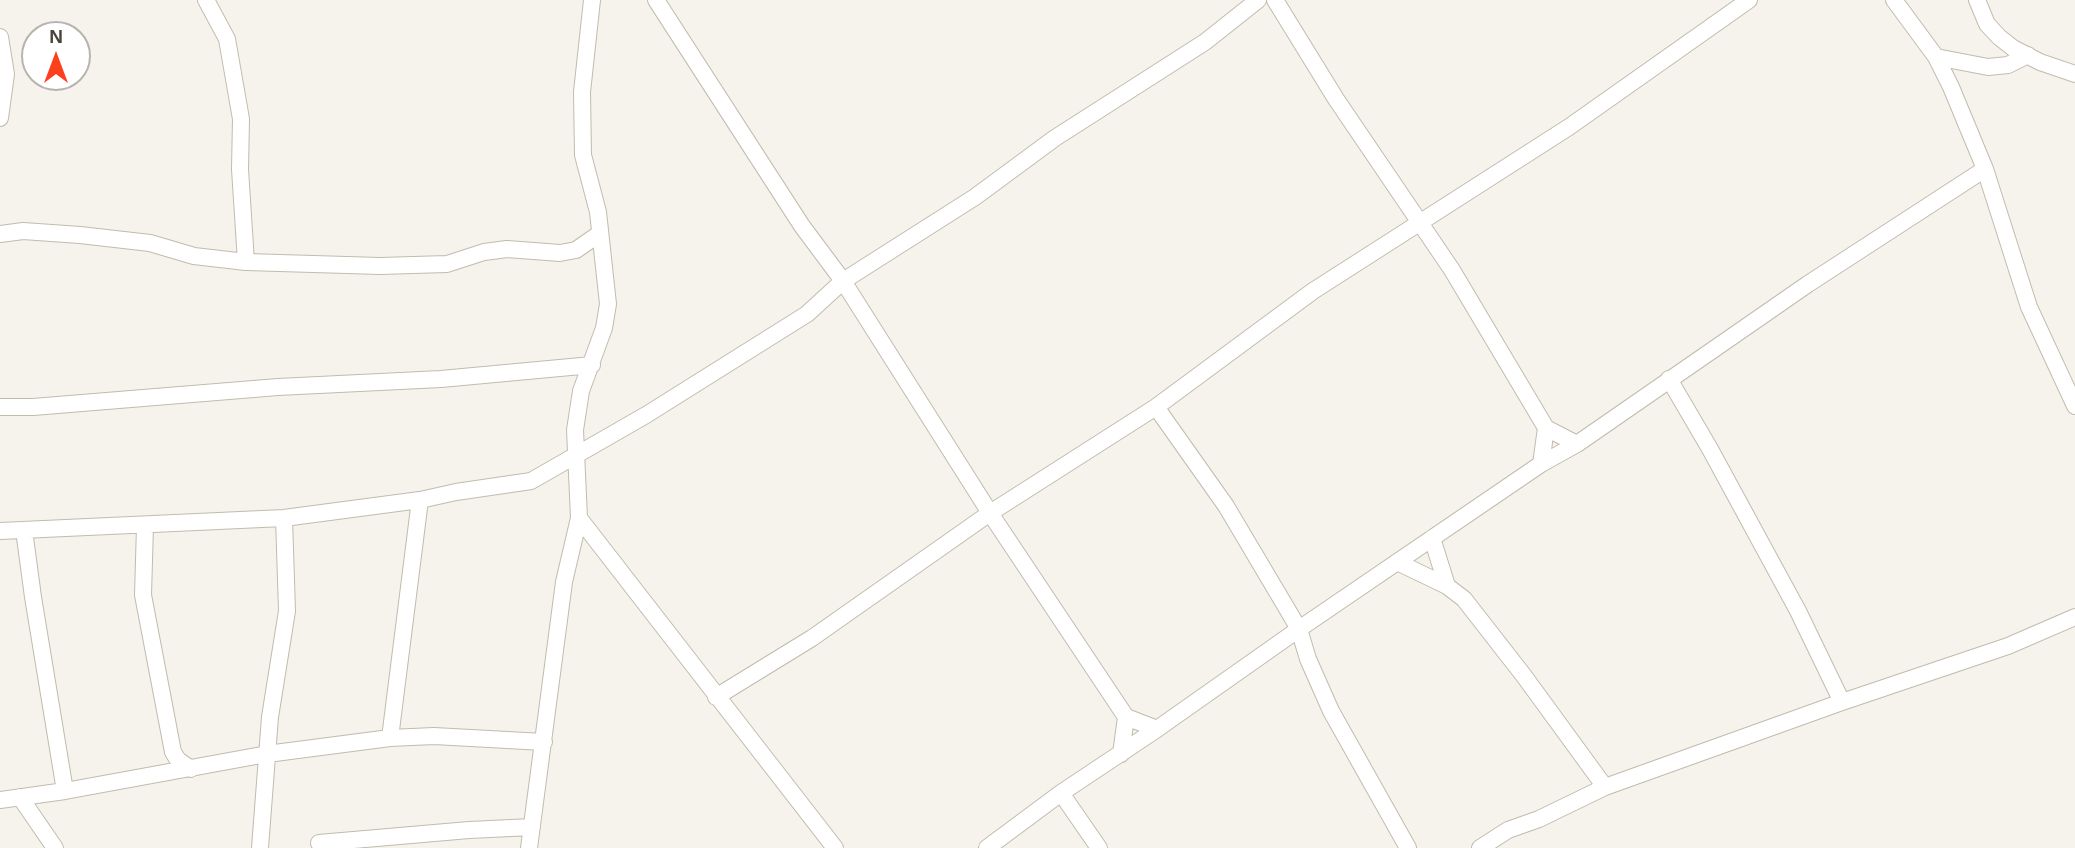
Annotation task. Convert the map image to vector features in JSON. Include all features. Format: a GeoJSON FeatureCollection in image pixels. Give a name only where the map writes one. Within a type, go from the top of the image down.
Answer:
{"type":"FeatureCollection","features":[{"type":"Feature","properties":{"kind":"street"},"geometry":{"type":"LineString","coordinates":[[206,0],[227,39],[241,119],[240,169],[246,262]]}},
{"type":"Feature","properties":{"kind":"street"},"geometry":{"type":"LineString","coordinates":[[529,848],[564,582],[579,518],[575,430],[582,391],[604,328],[608,304],[598,212],[583,155],[582,92],[592,0]]}},
{"type":"Feature","properties":{"kind":"street"},"geometry":{"type":"LineString","coordinates":[[656,0],[713,92],[802,226],[843,281],[990,513],[1126,717],[1157,729]]}},
{"type":"Feature","properties":{"kind":"street"},"geometry":{"type":"LineString","coordinates":[[0,531],[284,518],[420,500],[531,481],[691,388],[807,314],[843,281],[975,197],[1055,138],[1205,42],[1258,0]]}},
{"type":"Feature","properties":{"kind":"street"},"geometry":{"type":"LineString","coordinates":[[1275,0],[1336,99],[1491,333],[1546,428],[1577,444]]}},
{"type":"Feature","properties":{"kind":"street"},"geometry":{"type":"LineString","coordinates":[[716,697],[812,638],[990,513],[1156,407],[1313,291],[1569,127],[1749,0]]}},
{"type":"Feature","properties":{"kind":"street"},"geometry":{"type":"LineString","coordinates":[[1894,0],[1936,57],[1985,169],[2029,307],[2075,406]]}},
{"type":"Feature","properties":{"kind":"street"},"geometry":{"type":"LineString","coordinates":[[1977,0],[1987,24],[1998,37],[2028,55],[2075,74]]}},
{"type":"Feature","properties":{"kind":"street"},"geometry":{"type":"LineString","coordinates":[[0,37],[6,74],[0,118]]}},
{"type":"Feature","properties":{"kind":"street"},"geometry":{"type":"LineString","coordinates":[[1936,57],[1988,67],[2008,65],[2028,55]]}},
{"type":"Feature","properties":{"kind":"street"},"geometry":{"type":"LineString","coordinates":[[987,848],[1061,793],[1396,562],[1541,464],[1577,444],[1808,284],[1985,169]]}},
{"type":"Feature","properties":{"kind":"street"},"geometry":{"type":"LineString","coordinates":[[0,234],[23,231],[103,237],[150,243],[194,256],[246,262],[380,266],[447,264],[484,252],[507,249],[560,253],[576,250],[599,234]]}},
{"type":"Feature","properties":{"kind":"street"},"geometry":{"type":"LineString","coordinates":[[0,407],[33,407],[278,387],[441,379],[592,365]]}},
{"type":"Feature","properties":{"kind":"street"},"geometry":{"type":"LineString","coordinates":[[1669,379],[1798,611],[1842,702]]}},
{"type":"Feature","properties":{"kind":"street"},"geometry":{"type":"LineString","coordinates":[[1156,407],[1226,506],[1299,629],[1308,659],[1331,711],[1408,848]]}},
{"type":"Feature","properties":{"kind":"street"},"geometry":{"type":"LineString","coordinates":[[1541,464],[1546,428]]}},
{"type":"Feature","properties":{"kind":"street"},"geometry":{"type":"LineString","coordinates":[[390,738],[420,500]]}},
{"type":"Feature","properties":{"kind":"street"},"geometry":{"type":"LineString","coordinates":[[260,848],[267,754],[287,611],[284,518]]}},
{"type":"Feature","properties":{"kind":"street"},"geometry":{"type":"LineString","coordinates":[[579,518],[835,848]]}},
{"type":"Feature","properties":{"kind":"street"},"geometry":{"type":"LineString","coordinates":[[145,526],[143,595],[173,752],[178,760],[191,769]]}},
{"type":"Feature","properties":{"kind":"street"},"geometry":{"type":"LineString","coordinates":[[24,530],[65,791]]}},
{"type":"Feature","properties":{"kind":"street"},"geometry":{"type":"LineString","coordinates":[[1432,538],[1447,586]]}},
{"type":"Feature","properties":{"kind":"street"},"geometry":{"type":"LineString","coordinates":[[1396,562],[1447,586],[1464,599],[1605,787]]}},
{"type":"Feature","properties":{"kind":"street"},"geometry":{"type":"LineString","coordinates":[[1480,848],[1508,831],[1605,787],[2008,646],[2075,617]]}},
{"type":"Feature","properties":{"kind":"street"},"geometry":{"type":"LineString","coordinates":[[1121,754],[1126,717]]}},
{"type":"Feature","properties":{"kind":"street"},"geometry":{"type":"LineString","coordinates":[[0,800],[65,791],[267,754],[390,738],[433,736],[544,742]]}},
{"type":"Feature","properties":{"kind":"street"},"geometry":{"type":"LineString","coordinates":[[1061,793],[1099,848]]}},
{"type":"Feature","properties":{"kind":"street"},"geometry":{"type":"LineString","coordinates":[[20,797],[55,848]]}},
{"type":"Feature","properties":{"kind":"street"},"geometry":{"type":"LineString","coordinates":[[319,843],[532,827]]}}]}
